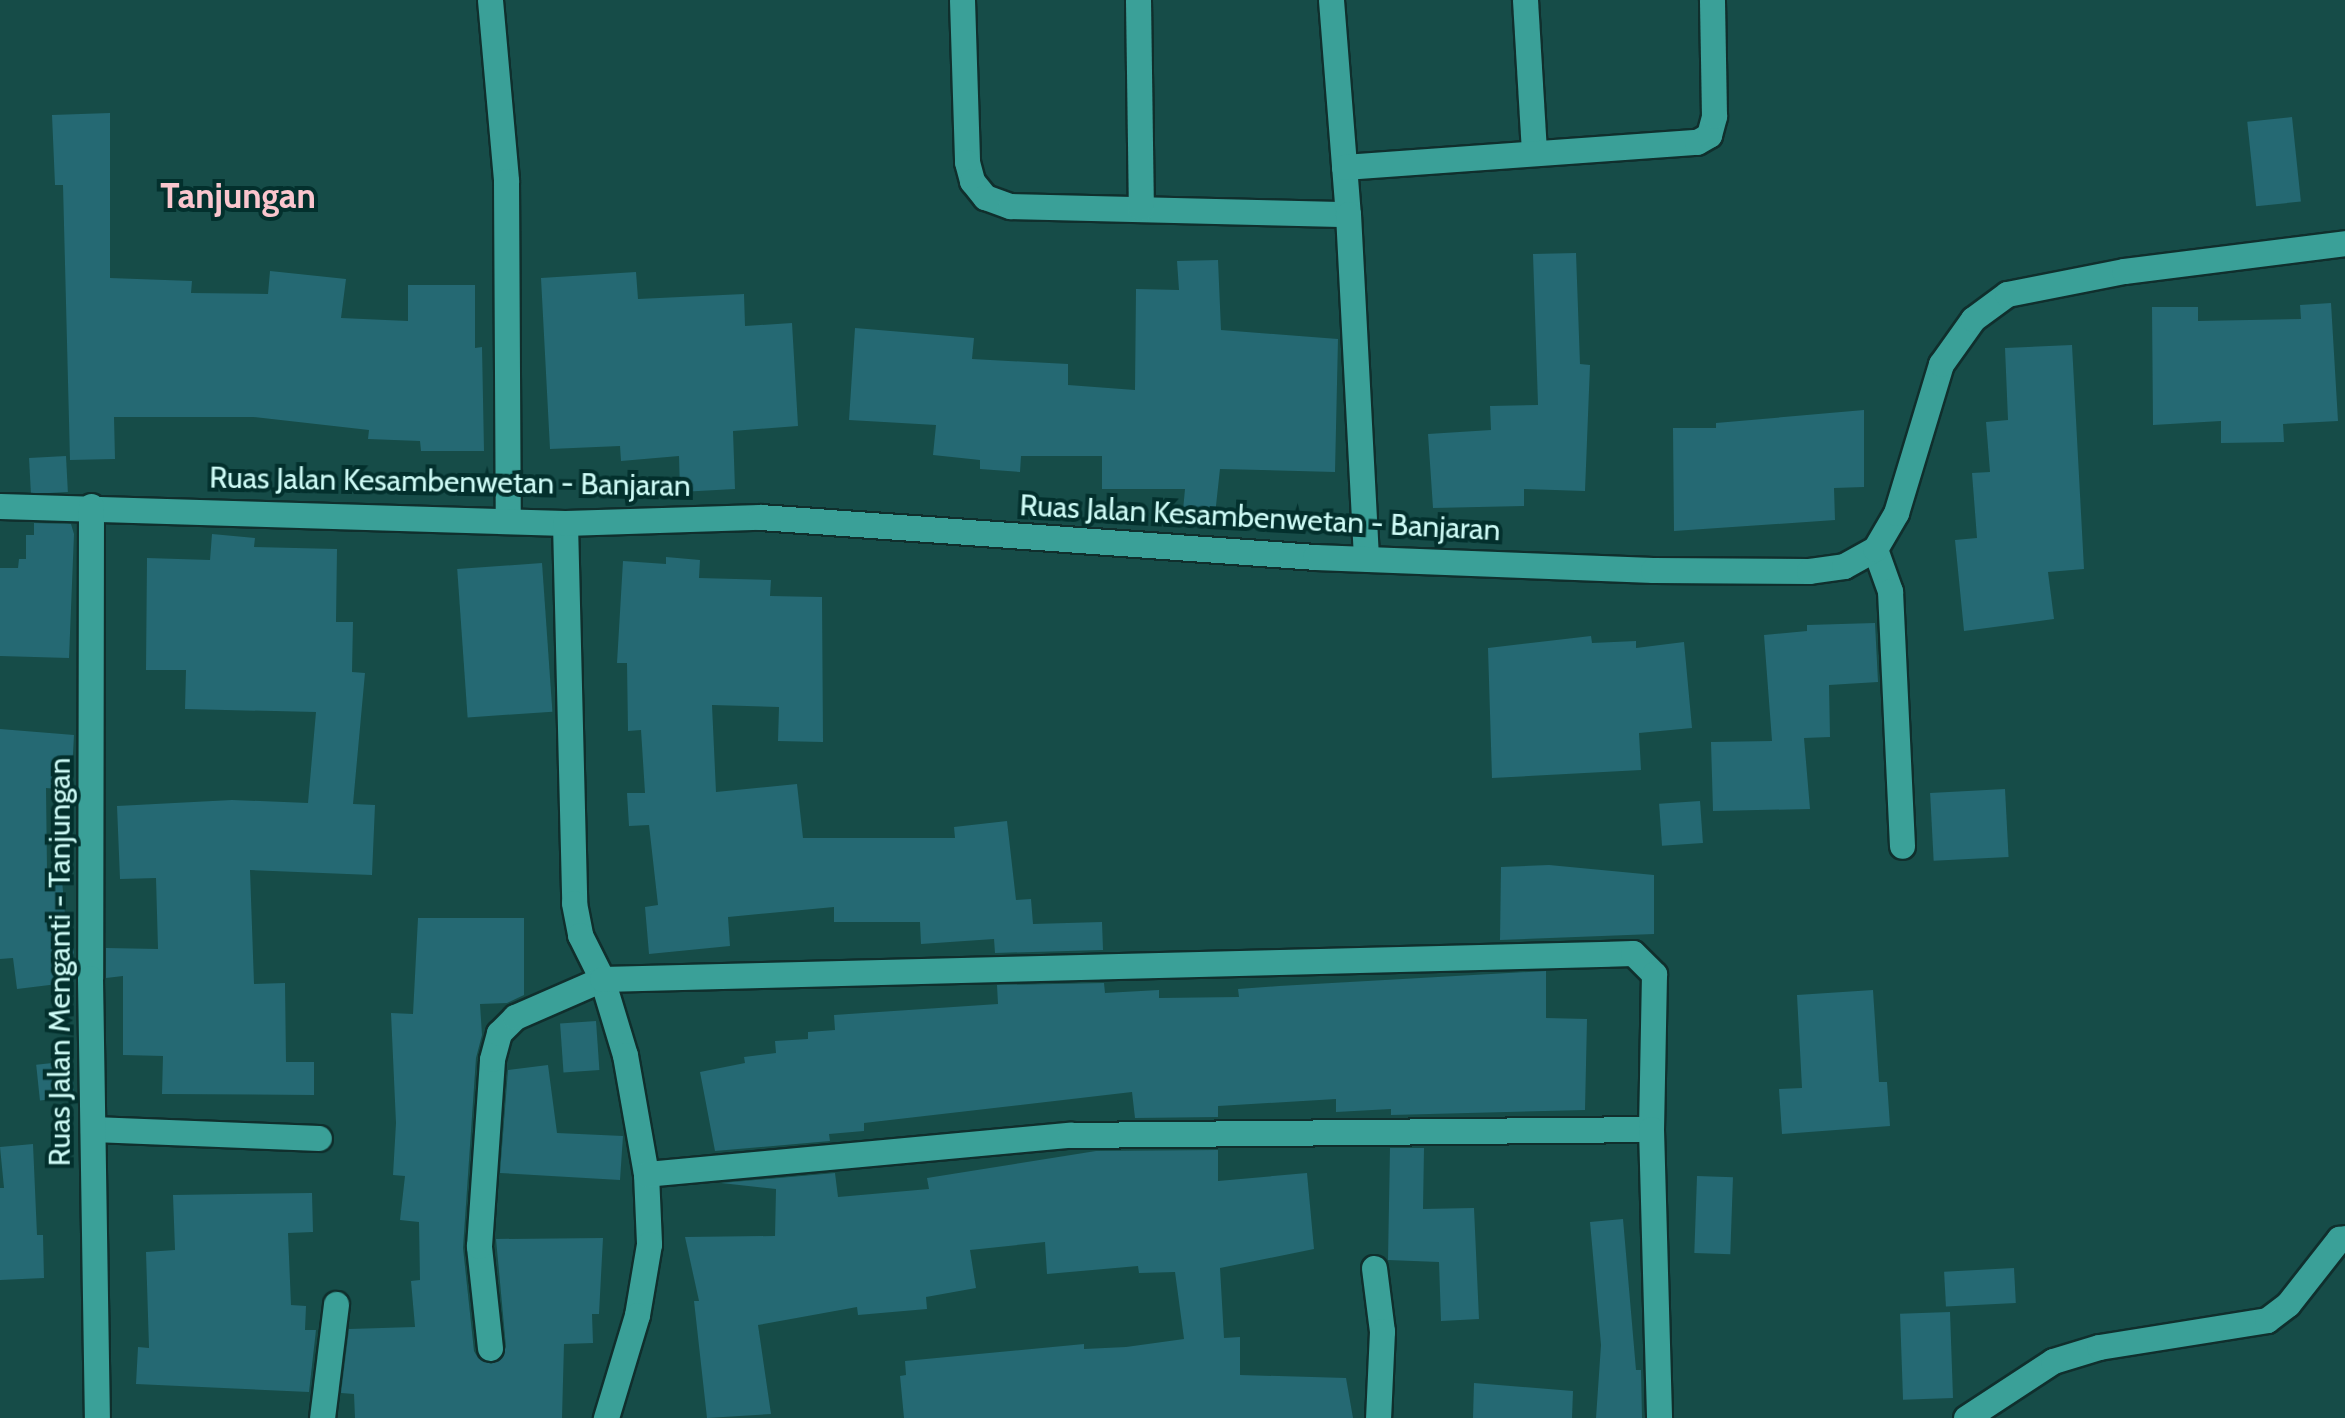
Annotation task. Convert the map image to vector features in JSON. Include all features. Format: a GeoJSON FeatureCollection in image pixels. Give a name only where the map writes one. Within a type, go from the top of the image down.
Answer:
{"type":"FeatureCollection","features":[{"type":"Feature","properties":{"kind":"street"},"geometry":{"type":"LineString","coordinates":[[490,0],[506,182],[508,520]]}},
{"type":"Feature","properties":{"kind":"street"},"geometry":{"type":"LineString","coordinates":[[962,0],[967,162],[972,181],[985,197],[1010,206],[1348,214]]}},
{"type":"Feature","properties":{"kind":"street"},"geometry":{"type":"LineString","coordinates":[[1138,0],[1141,208]]}},
{"type":"Feature","properties":{"kind":"street"},"geometry":{"type":"LineString","coordinates":[[1331,0],[1348,214],[1366,559]]}},
{"type":"Feature","properties":{"kind":"street"},"geometry":{"type":"LineString","coordinates":[[1526,0],[1534,150]]}},
{"type":"Feature","properties":{"kind":"street"},"geometry":{"type":"LineString","coordinates":[[1344,166],[1534,150],[1697,142],[1710,135],[1714,116],[1712,0]]}},
{"type":"Feature","properties":{"kind":"street"},"geometry":{"type":"LineString","coordinates":[[1902,846],[1890,591],[1875,549],[1896,513],[1940,364],[1973,319],[2007,294],[2124,270],[2345,244]]}},
{"type":"Feature","properties":{"kind":"street","name":"Ruas Jalan Kesambenwetan - Banjaran"},"geometry":{"type":"LineString","coordinates":[[0,506],[565,523],[760,517],[1366,559],[1809,571],[1844,566],[1875,549]]}},
{"type":"Feature","properties":{"kind":"street","name":"Ruas Jalan Menganti - Tanjungan"},"geometry":{"type":"LineString","coordinates":[[91,506],[97,1418]]}},
{"type":"Feature","properties":{"kind":"street"},"geometry":{"type":"LineString","coordinates":[[565,523],[572,885],[580,935],[602,979],[624,1055],[646,1174],[649,1244],[637,1315],[606,1418]]}},
{"type":"Feature","properties":{"kind":"street"},"geometry":{"type":"LineString","coordinates":[[490,1348],[479,1246],[492,1060],[499,1033],[515,1017],[602,979],[1633,953],[1654,974],[1652,1130],[1659,1418]]}},
{"type":"Feature","properties":{"kind":"street"},"geometry":{"type":"LineString","coordinates":[[93,1130],[319,1138]]}},
{"type":"Feature","properties":{"kind":"street"},"geometry":{"type":"LineString","coordinates":[[646,1174],[1070,1135],[1652,1130]]}},
{"type":"Feature","properties":{"kind":"street"},"geometry":{"type":"LineString","coordinates":[[1966,1418],[2053,1362],[2099,1347],[2267,1320],[2288,1304],[2339,1240],[2345,1238]]}},
{"type":"Feature","properties":{"kind":"street"},"geometry":{"type":"LineString","coordinates":[[1374,1268],[1383,1346],[1378,1418]]}},
{"type":"Feature","properties":{"kind":"street"},"geometry":{"type":"LineString","coordinates":[[322,1418],[336,1304]]}},
{"type":"Feature","properties":{"kind":"building"},"geometry":{"type":"Polygon","coordinates":[[[110,113],[110,278],[192,281],[191,293],[268,294],[270,271],[346,279],[341,318],[408,321],[408,285],[475,285],[475,348],[482,347],[484,451],[421,451],[420,441],[368,439],[369,430],[253,417],[114,417],[115,459],[70,460],[63,185],[55,185],[52,115],[110,113]]]}},
{"type":"Feature","properties":{"kind":"building"},"geometry":{"type":"Polygon","coordinates":[[[2292,117],[2301,202],[2256,206],[2247,122],[2292,117]]]}},
{"type":"Feature","properties":{"kind":"building"},"geometry":{"type":"Polygon","coordinates":[[[1576,253],[1580,364],[1590,365],[1585,491],[1524,489],[1524,506],[1433,508],[1428,434],[1491,430],[1490,406],[1538,405],[1533,254],[1576,253]]]}},
{"type":"Feature","properties":{"kind":"building"},"geometry":{"type":"Polygon","coordinates":[[[1218,260],[1221,330],[1338,339],[1335,472],[1220,469],[1214,524],[1182,521],[1185,489],[1102,489],[1102,456],[1021,456],[1020,472],[980,469],[980,460],[933,455],[936,425],[849,420],[855,328],[974,338],[972,359],[1068,364],[1068,385],[1135,390],[1136,289],[1179,290],[1177,261],[1218,260]]]}},
{"type":"Feature","properties":{"kind":"building"},"geometry":{"type":"Polygon","coordinates":[[[636,272],[638,299],[744,294],[745,326],[792,323],[798,426],[733,431],[735,489],[680,492],[679,456],[621,461],[620,446],[550,449],[541,278],[636,272]]]}},
{"type":"Feature","properties":{"kind":"building"},"geometry":{"type":"Polygon","coordinates":[[[2331,303],[2338,421],[2283,424],[2284,442],[2221,443],[2221,421],[2153,425],[2152,307],[2198,307],[2198,321],[2301,319],[2300,305],[2331,303]]]}},
{"type":"Feature","properties":{"kind":"building"},"geometry":{"type":"Polygon","coordinates":[[[2072,345],[2084,569],[2048,572],[2054,619],[1964,631],[1955,540],[1977,538],[1972,473],[1990,472],[1986,422],[2008,420],[2005,348],[2072,345]]]}},
{"type":"Feature","properties":{"kind":"building"},"geometry":{"type":"Polygon","coordinates":[[[1864,410],[1864,487],[1834,488],[1835,520],[1674,531],[1673,428],[1716,428],[1716,423],[1864,410]]]}},
{"type":"Feature","properties":{"kind":"building"},"geometry":{"type":"Polygon","coordinates":[[[66,456],[68,492],[31,494],[29,458],[66,456]]]}},
{"type":"Feature","properties":{"kind":"building"},"geometry":{"type":"Polygon","coordinates":[[[34,523],[71,524],[74,534],[69,658],[0,656],[0,568],[18,568],[19,559],[26,559],[26,535],[34,535],[34,523]]]}},
{"type":"Feature","properties":{"kind":"building"},"geometry":{"type":"Polygon","coordinates":[[[212,534],[255,538],[254,547],[337,549],[336,622],[353,622],[352,672],[365,673],[353,804],[375,805],[372,875],[250,870],[254,984],[285,983],[286,1062],[314,1062],[314,1095],[162,1094],[163,1056],[123,1055],[123,976],[106,978],[106,948],[158,949],[156,878],[120,879],[117,806],[232,800],[308,803],[316,712],[185,709],[186,670],[146,670],[147,558],[210,560],[212,534]]]}},
{"type":"Feature","properties":{"kind":"building"},"geometry":{"type":"Polygon","coordinates":[[[666,557],[700,560],[699,578],[771,580],[770,596],[822,597],[823,742],[778,741],[779,707],[712,705],[716,792],[797,784],[803,838],[955,838],[954,827],[1007,821],[1016,900],[1031,899],[1033,924],[1102,922],[1103,950],[995,953],[994,939],[921,944],[920,922],[834,922],[834,907],[728,917],[730,946],[649,954],[645,907],[658,905],[649,825],[629,826],[627,793],[645,793],[641,730],[628,731],[627,663],[617,663],[623,561],[666,564],[666,557]]]}},
{"type":"Feature","properties":{"kind":"building"},"geometry":{"type":"Polygon","coordinates":[[[542,563],[552,712],[468,718],[457,569],[542,563]]]}},
{"type":"Feature","properties":{"kind":"building"},"geometry":{"type":"Polygon","coordinates":[[[1875,623],[1878,682],[1829,685],[1830,737],[1804,738],[1810,809],[1713,811],[1711,742],[1772,741],[1764,635],[1807,631],[1807,625],[1875,623]]]}},
{"type":"Feature","properties":{"kind":"building"},"geometry":{"type":"Polygon","coordinates":[[[1591,636],[1592,643],[1636,641],[1636,648],[1684,642],[1692,728],[1639,733],[1641,770],[1492,778],[1488,648],[1591,636]]]}},
{"type":"Feature","properties":{"kind":"building"},"geometry":{"type":"Polygon","coordinates":[[[0,729],[74,735],[71,790],[46,788],[47,870],[61,869],[68,948],[74,948],[74,982],[17,989],[13,958],[0,959],[0,729]]]}},
{"type":"Feature","properties":{"kind":"building"},"geometry":{"type":"Polygon","coordinates":[[[2005,789],[2009,857],[1934,861],[1930,793],[2005,789]]]}},
{"type":"Feature","properties":{"kind":"building"},"geometry":{"type":"Polygon","coordinates":[[[1700,801],[1703,843],[1662,846],[1659,804],[1700,801]]]}},
{"type":"Feature","properties":{"kind":"building"},"geometry":{"type":"Polygon","coordinates":[[[1549,865],[1654,875],[1654,934],[1500,940],[1501,867],[1549,865]]]}},
{"type":"Feature","properties":{"kind":"building"},"geometry":{"type":"Polygon","coordinates":[[[418,918],[524,918],[524,995],[507,1003],[480,1004],[482,1035],[476,1058],[463,1248],[474,1351],[478,1358],[491,1364],[500,1360],[506,1347],[496,1239],[603,1238],[599,1314],[592,1314],[593,1343],[564,1344],[562,1418],[355,1418],[354,1394],[341,1393],[349,1329],[415,1327],[411,1281],[420,1280],[419,1222],[400,1220],[405,1176],[393,1175],[396,1123],[391,1013],[413,1014],[418,918]]]}},
{"type":"Feature","properties":{"kind":"building"},"geometry":{"type":"Polygon","coordinates":[[[1546,971],[1546,1018],[1587,1019],[1585,1110],[1391,1115],[1391,1109],[1336,1112],[1336,1099],[1218,1106],[1218,1117],[1135,1118],[1132,1092],[864,1123],[864,1131],[829,1134],[830,1141],[715,1151],[700,1072],[745,1063],[744,1057],[776,1053],[775,1041],[808,1039],[808,1032],[835,1030],[834,1015],[998,1004],[997,985],[1104,983],[1105,993],[1159,990],[1159,998],[1239,997],[1238,989],[1546,971]]]}},
{"type":"Feature","properties":{"kind":"building"},"geometry":{"type":"Polygon","coordinates":[[[1873,990],[1879,1082],[1887,1082],[1890,1126],[1782,1134],[1779,1089],[1802,1088],[1797,995],[1873,990]]]}},
{"type":"Feature","properties":{"kind":"building"},"geometry":{"type":"Polygon","coordinates":[[[596,1021],[599,1070],[564,1072],[560,1024],[596,1021]]]}},
{"type":"Feature","properties":{"kind":"building"},"geometry":{"type":"Polygon","coordinates":[[[71,1061],[75,1097],[40,1100],[36,1065],[71,1061]]]}},
{"type":"Feature","properties":{"kind":"building"},"geometry":{"type":"Polygon","coordinates":[[[548,1065],[557,1133],[623,1136],[620,1180],[500,1173],[508,1070],[548,1065]]]}},
{"type":"Feature","properties":{"kind":"building"},"geometry":{"type":"Polygon","coordinates":[[[33,1144],[37,1235],[43,1235],[44,1278],[0,1280],[0,1188],[4,1188],[0,1147],[33,1144]]]}},
{"type":"Feature","properties":{"kind":"building"},"geometry":{"type":"Polygon","coordinates":[[[1390,1148],[1424,1148],[1423,1209],[1474,1208],[1479,1319],[1441,1321],[1439,1262],[1388,1260],[1390,1148]]]}},
{"type":"Feature","properties":{"kind":"building"},"geometry":{"type":"Polygon","coordinates":[[[1218,1150],[1218,1181],[1307,1173],[1314,1249],[1220,1268],[1224,1338],[1240,1337],[1240,1375],[1346,1378],[1353,1418],[904,1418],[900,1376],[906,1375],[905,1361],[1084,1344],[1084,1349],[1126,1347],[1184,1339],[1175,1272],[1139,1273],[1138,1266],[1047,1274],[1045,1242],[970,1250],[976,1288],[926,1297],[927,1309],[858,1315],[857,1307],[758,1325],[771,1414],[707,1418],[694,1301],[699,1301],[685,1237],[775,1236],[776,1189],[721,1183],[835,1173],[838,1197],[929,1189],[927,1178],[1096,1151],[1218,1150]]]}},
{"type":"Feature","properties":{"kind":"building"},"geometry":{"type":"Polygon","coordinates":[[[1697,1176],[1733,1177],[1730,1254],[1694,1253],[1697,1176]]]}},
{"type":"Feature","properties":{"kind":"building"},"geometry":{"type":"Polygon","coordinates":[[[312,1193],[313,1232],[288,1233],[291,1305],[306,1306],[305,1330],[316,1330],[309,1392],[136,1384],[138,1347],[149,1348],[146,1252],[175,1250],[173,1195],[312,1193]]]}},
{"type":"Feature","properties":{"kind":"building"},"geometry":{"type":"Polygon","coordinates":[[[1623,1219],[1636,1370],[1641,1370],[1642,1418],[1596,1418],[1601,1345],[1590,1222],[1623,1219]]]}},
{"type":"Feature","properties":{"kind":"building"},"geometry":{"type":"Polygon","coordinates":[[[2014,1268],[2016,1303],[1946,1307],[1944,1272],[2014,1268]]]}},
{"type":"Feature","properties":{"kind":"building"},"geometry":{"type":"Polygon","coordinates":[[[1950,1312],[1953,1398],[1903,1400],[1900,1314],[1950,1312]]]}},
{"type":"Feature","properties":{"kind":"building"},"geometry":{"type":"Polygon","coordinates":[[[1474,1383],[1573,1391],[1572,1418],[1473,1418],[1474,1383]]]}},
{"type":"Feature","properties":{"kind":"district","name":"Tanjungan"},"geometry":{"type":"Point","coordinates":[238,196]}}]}
